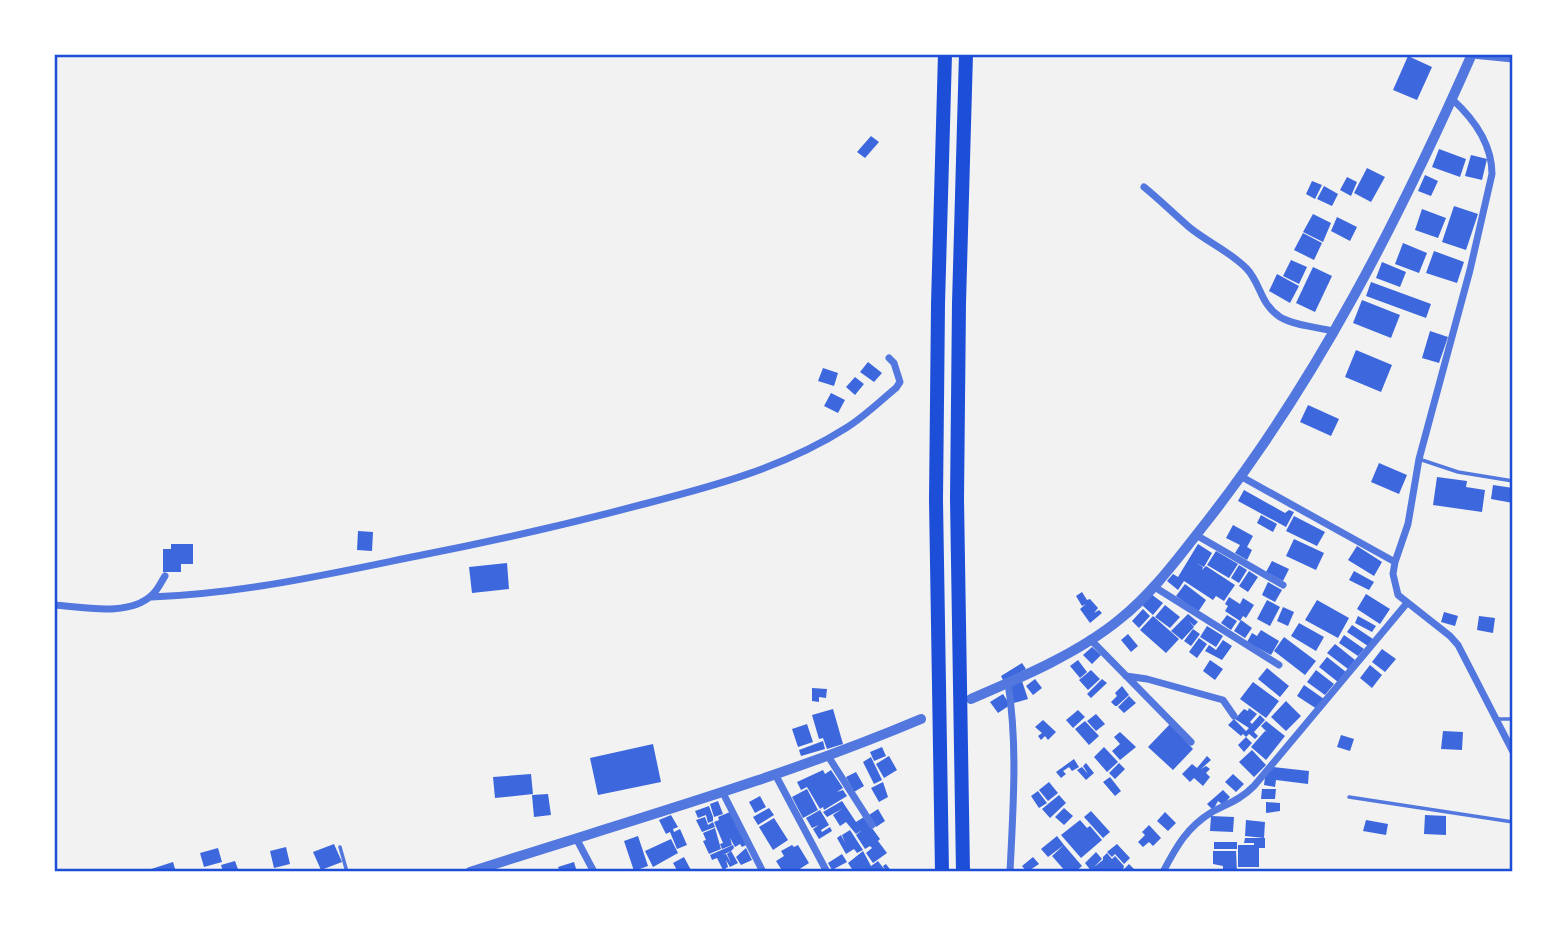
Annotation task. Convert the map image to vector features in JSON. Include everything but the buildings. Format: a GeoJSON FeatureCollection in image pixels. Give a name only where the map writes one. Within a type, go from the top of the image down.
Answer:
{"type":"FeatureCollection","features":[{"type":"Feature","properties":{"kind":"highway"},"geometry":{"type":"LineString","coordinates":[[942,872],[936,486],[945,54]]}},
{"type":"Feature","properties":{"kind":"highway"},"geometry":{"type":"LineString","coordinates":[[963,872],[962,723],[966,694],[958,399],[966,54]]}},
{"type":"Feature","properties":{"kind":"street"},"geometry":{"type":"LineString","coordinates":[[966,694],[1008,683],[1090,639],[1120,620],[1153,586],[1242,477],[1308,375],[1365,276],[1472,55],[1513,59]]}},
{"type":"Feature","properties":{"kind":"street"},"geometry":{"type":"LineString","coordinates":[[1452,99],[1468,113],[1477,126],[1492,161],[1492,174],[1419,459],[1408,524],[1395,562],[1395,585],[1398,595],[1406,603],[1458,645],[1513,752]]}},
{"type":"Feature","properties":{"kind":"street"},"geometry":{"type":"LineString","coordinates":[[1144,187],[1189,227],[1246,268],[1265,302],[1280,317],[1333,331]]}},
{"type":"Feature","properties":{"kind":"street"},"geometry":{"type":"LineString","coordinates":[[54,605],[118,607],[138,604],[151,597],[249,589],[504,539],[719,485],[798,454],[847,427],[900,382],[894,363],[889,358]]}},
{"type":"Feature","properties":{"kind":"street"},"geometry":{"type":"LineString","coordinates":[[1242,477],[1395,562]]}},
{"type":"Feature","properties":{"kind":"street"},"geometry":{"type":"LineString","coordinates":[[1196,536],[1283,585]]}},
{"type":"Feature","properties":{"kind":"street"},"geometry":{"type":"LineString","coordinates":[[151,597],[165,576]]}},
{"type":"Feature","properties":{"kind":"street"},"geometry":{"type":"LineString","coordinates":[[1153,586],[1279,666]]}},
{"type":"Feature","properties":{"kind":"street"},"geometry":{"type":"LineString","coordinates":[[1163,872],[1185,833],[1213,812],[1236,802],[1254,786],[1406,603]]}},
{"type":"Feature","properties":{"kind":"street"},"geometry":{"type":"LineString","coordinates":[[1090,639],[1191,742]]}},
{"type":"Feature","properties":{"kind":"street"},"geometry":{"type":"LineString","coordinates":[[1126,676],[1147,678],[1223,700],[1234,716]]}},
{"type":"Feature","properties":{"kind":"street"},"geometry":{"type":"LineString","coordinates":[[1008,683],[1015,750],[1010,872]]}},
{"type":"Feature","properties":{"kind":"street"},"geometry":{"type":"LineString","coordinates":[[470,872],[723,793],[921,719]]}},
{"type":"Feature","properties":{"kind":"street"},"geometry":{"type":"LineString","coordinates":[[828,755],[873,825]]}},
{"type":"Feature","properties":{"kind":"street"},"geometry":{"type":"LineString","coordinates":[[775,774],[827,872]]}},
{"type":"Feature","properties":{"kind":"street"},"geometry":{"type":"LineString","coordinates":[[723,793],[763,872]]}},
{"type":"Feature","properties":{"kind":"street"},"geometry":{"type":"LineString","coordinates":[[576,838],[594,872]]}},
{"type":"Feature","properties":{"kind":"lane"},"geometry":{"type":"LineString","coordinates":[[1419,459],[1458,472],[1513,481]]}},
{"type":"Feature","properties":{"kind":"lane"},"geometry":{"type":"LineString","coordinates":[[1495,719],[1513,719]]}},
{"type":"Feature","properties":{"kind":"lane"},"geometry":{"type":"LineString","coordinates":[[1349,797],[1513,822]]}},
{"type":"Feature","properties":{"kind":"lane"},"geometry":{"type":"LineString","coordinates":[[340,847],[347,872]]}}]}
